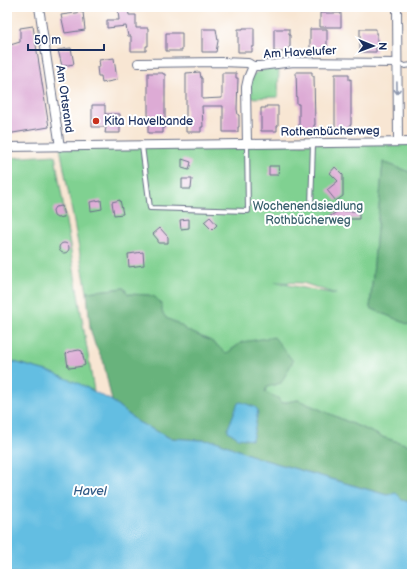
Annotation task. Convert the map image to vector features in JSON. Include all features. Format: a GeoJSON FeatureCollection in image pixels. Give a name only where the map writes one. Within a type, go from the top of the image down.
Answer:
{"type":"FeatureCollection","features":[{"type":"Feature","properties":{"kind":"street","name":"Am Ortsrand"},"geometry":{"type":"LineString","coordinates":[[39,7],[60,147]]}},
{"type":"Feature","properties":{"kind":"street"},"geometry":{"type":"LineString","coordinates":[[397,7],[398,142]]}},
{"type":"Feature","properties":{"kind":"street","name":"Am Havelufer"},"geometry":{"type":"LineString","coordinates":[[138,63],[222,62],[248,63],[253,66],[294,62],[397,63]]}},
{"type":"Feature","properties":{"kind":"street","name":"Am Havelufer"},"geometry":{"type":"LineString","coordinates":[[247,144],[246,87],[253,66]]}},
{"type":"Feature","properties":{"kind":"street","name":"Rothenbücherweg"},"geometry":{"type":"LineString","coordinates":[[7,148],[412,142]]}},
{"type":"Feature","properties":{"kind":"lane"},"geometry":{"type":"LineString","coordinates":[[397,63],[405,66],[412,66]]}},
{"type":"Feature","properties":{"kind":"lane"},"geometry":{"type":"LineString","coordinates":[[311,207],[313,143]]}},
{"type":"Feature","properties":{"kind":"lane"},"geometry":{"type":"LineString","coordinates":[[142,146],[150,208],[248,212],[247,144]]}},
{"type":"Feature","properties":{"kind":"green space"},"geometry":{"type":"Polygon","coordinates":[[[279,68],[278,97],[248,98],[250,77],[253,74],[267,69],[279,68]]]}},
{"type":"Feature","properties":{"kind":"green space","name":"Wochenendsiedlung Rothbücherweg"},"geometry":{"type":"Polygon","coordinates":[[[412,142],[412,173],[383,162],[370,308],[412,326],[412,446],[385,438],[298,400],[281,403],[265,392],[267,387],[242,342],[226,354],[211,341],[188,331],[177,323],[166,318],[149,295],[128,294],[124,288],[87,292],[60,147],[412,142]],[[275,282],[336,294],[303,283],[275,282]]]}},
{"type":"Feature","properties":{"kind":"green space"},"geometry":{"type":"Polygon","coordinates":[[[55,155],[94,391],[50,372],[7,360],[7,158],[55,155]]]}},
{"type":"Feature","properties":{"kind":"green space"},"geometry":{"type":"Polygon","coordinates":[[[383,162],[412,173],[412,326],[370,308],[383,162]]]}},
{"type":"Feature","properties":{"kind":"green space"},"geometry":{"type":"Polygon","coordinates":[[[124,288],[128,294],[149,295],[155,297],[162,304],[162,312],[166,318],[177,323],[188,331],[211,341],[226,354],[242,342],[274,337],[293,361],[281,383],[267,387],[265,392],[278,398],[281,403],[298,400],[385,438],[412,446],[412,498],[408,502],[393,493],[387,495],[258,458],[216,441],[170,438],[138,422],[112,401],[103,360],[95,345],[90,328],[87,292],[124,288]]]}},
{"type":"Feature","properties":{"kind":"water","name":"Havel"},"geometry":{"type":"Polygon","coordinates":[[[7,360],[50,372],[78,383],[112,401],[138,422],[170,438],[216,441],[258,458],[387,495],[396,493],[403,500],[408,502],[412,498],[412,574],[7,574],[7,360]]]}},
{"type":"Feature","properties":{"kind":"water"},"geometry":{"type":"Polygon","coordinates":[[[241,402],[255,407],[258,410],[252,440],[238,438],[228,431],[238,403],[241,402]]]}},
{"type":"Feature","properties":{"kind":"building"},"geometry":{"type":"Polygon","coordinates":[[[128,9],[129,15],[136,15],[136,28],[148,28],[148,46],[146,46],[146,51],[131,51],[131,36],[128,36],[126,26],[107,28],[107,20],[119,20],[118,10],[128,9]]]}},
{"type":"Feature","properties":{"kind":"building"},"geometry":{"type":"Polygon","coordinates":[[[83,12],[85,30],[65,33],[61,15],[83,12]]]}},
{"type":"Feature","properties":{"kind":"building"},"geometry":{"type":"Polygon","coordinates":[[[320,13],[341,13],[341,27],[320,27],[320,13]]]}},
{"type":"Feature","properties":{"kind":"building"},"geometry":{"type":"Polygon","coordinates":[[[33,26],[49,127],[7,134],[7,46],[20,42],[20,28],[33,26]]]}},
{"type":"Feature","properties":{"kind":"building"},"geometry":{"type":"Polygon","coordinates":[[[254,28],[254,47],[252,47],[252,52],[238,52],[238,29],[254,28]]]}},
{"type":"Feature","properties":{"kind":"building"},"geometry":{"type":"Polygon","coordinates":[[[202,29],[216,29],[218,41],[216,52],[202,52],[202,29]]]}},
{"type":"Feature","properties":{"kind":"building"},"geometry":{"type":"Polygon","coordinates":[[[274,29],[289,29],[289,52],[274,52],[274,29]]]}},
{"type":"Feature","properties":{"kind":"building"},"geometry":{"type":"Polygon","coordinates":[[[310,29],[327,29],[326,52],[310,52],[310,29]]]}},
{"type":"Feature","properties":{"kind":"building"},"geometry":{"type":"Polygon","coordinates":[[[360,29],[376,29],[376,52],[360,52],[360,29]]]}},
{"type":"Feature","properties":{"kind":"building"},"geometry":{"type":"Polygon","coordinates":[[[166,33],[182,33],[182,51],[166,51],[166,33]]]}},
{"type":"Feature","properties":{"kind":"building"},"geometry":{"type":"Polygon","coordinates":[[[71,48],[74,64],[62,66],[58,50],[71,48]]]}},
{"type":"Feature","properties":{"kind":"building"},"geometry":{"type":"Polygon","coordinates":[[[114,58],[117,80],[102,83],[101,76],[98,76],[97,67],[100,67],[99,60],[114,58]]]}},
{"type":"Feature","properties":{"kind":"building"},"geometry":{"type":"Polygon","coordinates":[[[200,72],[202,78],[202,99],[222,98],[222,73],[236,73],[236,78],[238,78],[238,132],[223,132],[223,106],[202,106],[203,127],[201,127],[201,132],[186,132],[186,73],[200,72]]]}},
{"type":"Feature","properties":{"kind":"building"},"geometry":{"type":"Polygon","coordinates":[[[296,72],[312,72],[312,76],[314,76],[314,130],[299,131],[299,104],[297,104],[296,72]]]}},
{"type":"Feature","properties":{"kind":"building"},"geometry":{"type":"Polygon","coordinates":[[[148,73],[165,74],[165,128],[163,128],[163,133],[148,133],[148,73]]]}},
{"type":"Feature","properties":{"kind":"building"},"geometry":{"type":"Polygon","coordinates":[[[335,74],[349,74],[349,80],[351,79],[350,130],[335,131],[335,74]]]}},
{"type":"Feature","properties":{"kind":"building"},"geometry":{"type":"Polygon","coordinates":[[[92,105],[105,105],[105,114],[120,114],[120,133],[105,133],[106,127],[92,127],[92,105]]]}},
{"type":"Feature","properties":{"kind":"building"},"geometry":{"type":"Polygon","coordinates":[[[266,106],[278,106],[277,131],[261,131],[261,108],[266,108],[266,106]]]}},
{"type":"Feature","properties":{"kind":"building"},"geometry":{"type":"Polygon","coordinates":[[[182,159],[191,162],[189,170],[182,168],[182,159]]]}},
{"type":"Feature","properties":{"kind":"building"},"geometry":{"type":"Polygon","coordinates":[[[269,166],[279,166],[278,175],[269,175],[269,166]]]}},
{"type":"Feature","properties":{"kind":"building"},"geometry":{"type":"Polygon","coordinates":[[[335,167],[343,175],[343,196],[336,201],[327,190],[338,181],[330,173],[335,167]]]}},
{"type":"Feature","properties":{"kind":"building"},"geometry":{"type":"Polygon","coordinates":[[[182,179],[192,179],[191,189],[182,189],[182,179]]]}},
{"type":"Feature","properties":{"kind":"building"},"geometry":{"type":"Polygon","coordinates":[[[101,200],[102,209],[91,211],[90,202],[101,200]]]}},
{"type":"Feature","properties":{"kind":"building"},"geometry":{"type":"Polygon","coordinates":[[[120,200],[123,214],[114,215],[112,202],[120,200]]]}},
{"type":"Feature","properties":{"kind":"building"},"geometry":{"type":"Polygon","coordinates":[[[62,206],[64,217],[57,218],[54,216],[53,210],[55,207],[62,206]]]}},
{"type":"Feature","properties":{"kind":"building"},"geometry":{"type":"Polygon","coordinates":[[[338,211],[359,211],[359,219],[326,219],[338,211]]]}},
{"type":"Feature","properties":{"kind":"building"},"geometry":{"type":"Polygon","coordinates":[[[210,217],[217,225],[212,230],[204,222],[210,217]]]}},
{"type":"Feature","properties":{"kind":"building"},"geometry":{"type":"Polygon","coordinates":[[[189,219],[189,228],[181,229],[180,220],[189,219]]]}},
{"type":"Feature","properties":{"kind":"building"},"geometry":{"type":"Polygon","coordinates":[[[160,228],[168,237],[168,243],[158,243],[158,240],[153,234],[160,228]]]}},
{"type":"Feature","properties":{"kind":"building"},"geometry":{"type":"Polygon","coordinates":[[[62,243],[66,243],[69,248],[66,253],[62,253],[59,250],[59,246],[62,243]]]}},
{"type":"Feature","properties":{"kind":"building"},"geometry":{"type":"Polygon","coordinates":[[[143,252],[144,265],[129,267],[128,254],[143,252]]]}},
{"type":"Feature","properties":{"kind":"building"},"geometry":{"type":"Polygon","coordinates":[[[79,350],[82,351],[85,365],[70,368],[68,367],[66,354],[68,352],[79,350]]]}},
{"type":"Feature","properties":{"kind":"place","name":"Kita Havelbande"},"geometry":{"type":"Point","coordinates":[96,121]}}]}
